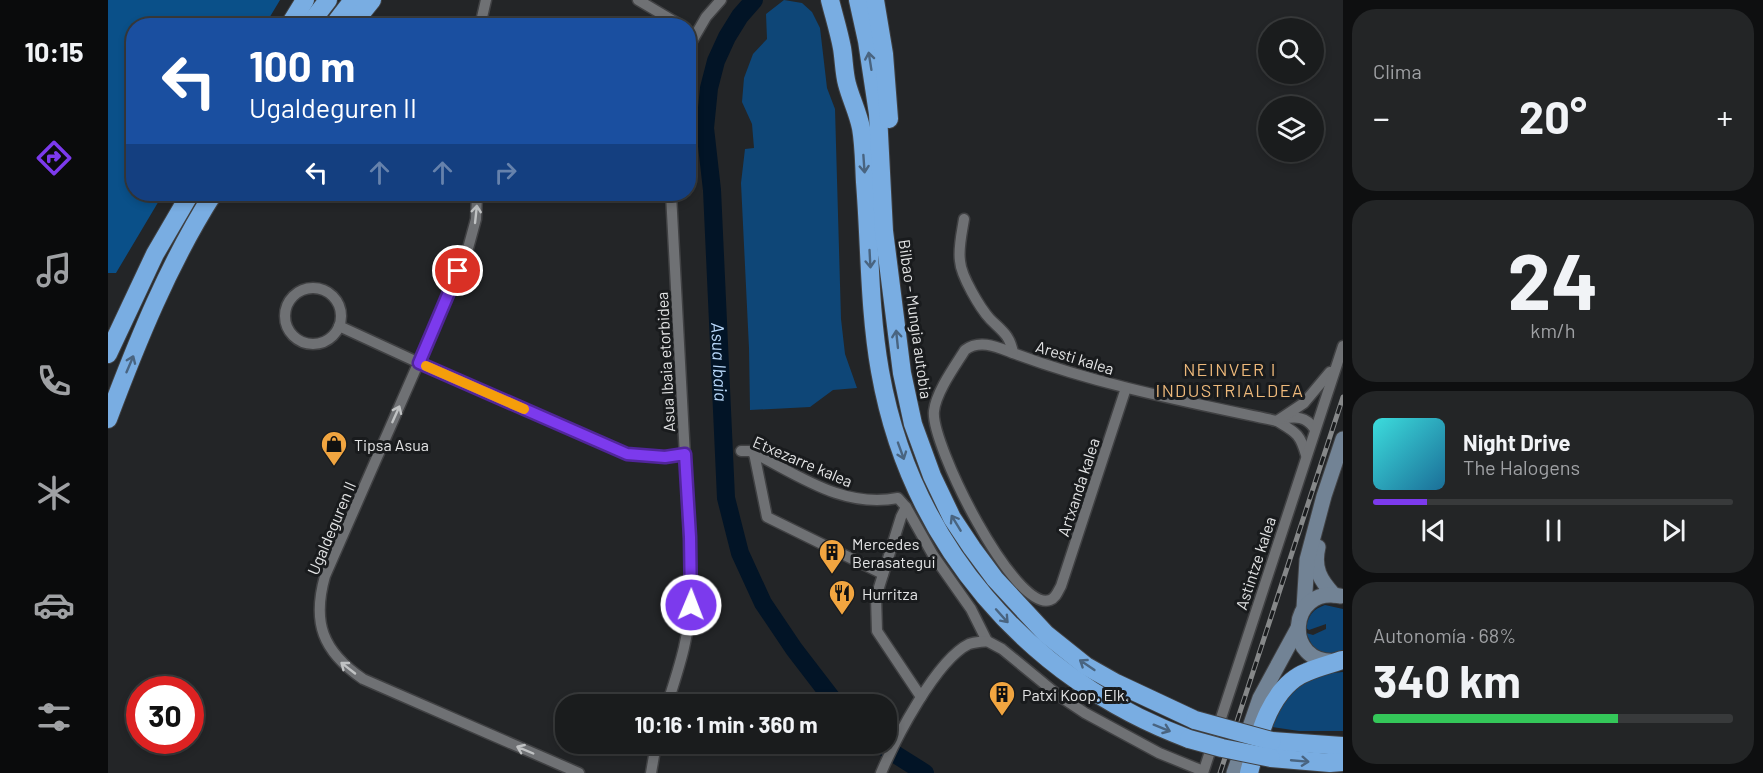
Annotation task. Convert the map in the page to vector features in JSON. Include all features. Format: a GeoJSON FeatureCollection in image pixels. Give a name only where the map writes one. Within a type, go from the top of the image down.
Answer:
{"type":"FeatureCollection","features":[{"type":"Feature","properties":{"kind":"highway"},"geometry":{"type":"LineString","coordinates":[[294,18],[305,0]]}},
{"type":"Feature","properties":{"kind":"highway"},"geometry":{"type":"LineString","coordinates":[[314,18],[327,0]]}},
{"type":"Feature","properties":{"kind":"highway"},"geometry":{"type":"LineString","coordinates":[[339,18],[353,0]]}},
{"type":"Feature","properties":{"kind":"highway"},"geometry":{"type":"LineString","coordinates":[[357,18],[372,0]]}},
{"type":"Feature","properties":{"kind":"highway"},"geometry":{"type":"LineString","coordinates":[[830,0],[842,48],[847,82],[861,128]]}},
{"type":"Feature","properties":{"kind":"highway"},"geometry":{"type":"LineString","coordinates":[[841,0],[856,76],[875,339],[886,402],[904,461],[937,530],[979,590],[1017,633],[1044,657],[1084,686],[1158,728],[1221,748],[1319,737],[1343,737]]}},
{"type":"Feature","properties":{"kind":"highway","name":"Bilbao - Mungia autobia"},"geometry":{"type":"LineString","coordinates":[[858,0],[878,114],[884,231],[904,384],[919,442],[952,518],[995,579],[1046,634],[1086,666],[1126,688],[1195,720],[1272,744]]}},
{"type":"Feature","properties":{"kind":"highway"},"geometry":{"type":"LineString","coordinates":[[875,0],[888,94],[896,231],[894,307]]}},
{"type":"Feature","properties":{"kind":"highway"},"geometry":{"type":"LineString","coordinates":[[108,348],[143,254],[172,201]]}},
{"type":"Feature","properties":{"kind":"highway"},"geometry":{"type":"LineString","coordinates":[[108,354],[155,254],[186,201]]}},
{"type":"Feature","properties":{"kind":"highway"},"geometry":{"type":"LineString","coordinates":[[108,419],[124,376],[167,281],[209,201]]}},
{"type":"Feature","properties":{"kind":"highway"},"geometry":{"type":"LineString","coordinates":[[167,281],[219,201]]}},
{"type":"Feature","properties":{"kind":"highway"},"geometry":{"type":"LineString","coordinates":[[1249,773],[1265,722],[1275,699],[1284,687],[1306,672],[1337,660]]}},
{"type":"Feature","properties":{"kind":"highway"},"geometry":{"type":"LineString","coordinates":[[1272,744],[1343,746]]}},
{"type":"Feature","properties":{"kind":"highway"},"geometry":{"type":"LineString","coordinates":[[1272,744],[1339,764]]}},
{"type":"Feature","properties":{"kind":"street"},"geometry":{"type":"LineString","coordinates":[[482,18],[486,0]]}},
{"type":"Feature","properties":{"kind":"street"},"geometry":{"type":"LineString","coordinates":[[638,0],[668,18]]}},
{"type":"Feature","properties":{"kind":"street"},"geometry":{"type":"LineString","coordinates":[[696,27],[721,0]]}},
{"type":"Feature","properties":{"kind":"street","name":"Ugaldeguren II"},"geometry":{"type":"LineString","coordinates":[[476,201],[473,235],[325,576],[318,610],[325,638],[339,661],[363,679],[579,773]]}},
{"type":"Feature","properties":{"kind":"street","name":"Asua Ibaia etorbidea"},"geometry":{"type":"LineString","coordinates":[[671,201],[692,588],[690,621],[684,653],[671,694]]}},
{"type":"Feature","properties":{"kind":"street","name":"Aresti kalea"},"geometry":{"type":"LineString","coordinates":[[964,219],[959,261],[963,273],[983,310],[1006,332],[1013,352],[1051,367],[1126,388],[1277,421],[1298,434],[1302,439],[1306,455]]}},
{"type":"Feature","properties":{"kind":"street"},"geometry":{"type":"LineString","coordinates":[[319,288],[335,298],[340,307],[339,326],[335,333],[321,343],[303,342],[296,338],[286,323],[287,304],[300,291],[319,288]]}},
{"type":"Feature","properties":{"kind":"street"},"geometry":{"type":"LineString","coordinates":[[339,326],[627,454],[665,457],[685,454]]}},
{"type":"Feature","properties":{"kind":"street","name":"Artxanda kalea"},"geometry":{"type":"LineString","coordinates":[[1013,352],[986,344],[972,345],[965,350],[936,401],[933,414],[937,433],[958,487],[978,525],[1023,588],[1043,601],[1051,600],[1057,595],[1126,388]]}},
{"type":"Feature","properties":{"kind":"street","name":"Astintze kalea"},"geometry":{"type":"LineString","coordinates":[[1203,772],[1314,428],[1343,346]]}},
{"type":"Feature","properties":{"kind":"street","name":"Astintze kalea"},"geometry":{"type":"LineString","coordinates":[[1277,421],[1304,403],[1337,363]]}},
{"type":"Feature","properties":{"kind":"street","name":"Aresti kalea"},"geometry":{"type":"LineString","coordinates":[[1277,421],[1296,417],[1310,422],[1314,428]]}},
{"type":"Feature","properties":{"kind":"street"},"geometry":{"type":"LineString","coordinates":[[1291,429],[1302,431],[1314,428]]}},
{"type":"Feature","properties":{"kind":"street"},"geometry":{"type":"LineString","coordinates":[[1305,608],[1307,560],[1324,496],[1343,439]]}},
{"type":"Feature","properties":{"kind":"street","name":"Etxezarre kalea"},"geometry":{"type":"LineString","coordinates":[[741,451],[754,453],[810,483],[833,492],[871,501],[898,498],[906,507]]}},
{"type":"Feature","properties":{"kind":"street"},"geometry":{"type":"LineString","coordinates":[[754,453],[767,517],[883,574]]}},
{"type":"Feature","properties":{"kind":"street"},"geometry":{"type":"LineString","coordinates":[[1340,595],[1318,574],[1316,560],[1320,539],[1343,472]]}},
{"type":"Feature","properties":{"kind":"street"},"geometry":{"type":"LineString","coordinates":[[906,507],[876,597],[877,632],[921,697]]}},
{"type":"Feature","properties":{"kind":"street"},"geometry":{"type":"LineString","coordinates":[[906,507],[933,555],[971,609],[987,641],[1002,649],[1085,713],[1160,753],[1203,772]]}},
{"type":"Feature","properties":{"kind":"street"},"geometry":{"type":"LineString","coordinates":[[1234,773],[1260,698],[1298,628],[1305,608],[1318,598],[1340,595]]}},
{"type":"Feature","properties":{"kind":"street"},"geometry":{"type":"LineString","coordinates":[[1298,628],[1303,647],[1313,657],[1337,660]]}},
{"type":"Feature","properties":{"kind":"street"},"geometry":{"type":"LineString","coordinates":[[881,773],[921,697],[939,673],[960,650],[969,644],[987,641]]}},
{"type":"Feature","properties":{"kind":"street"},"geometry":{"type":"LineString","coordinates":[[1244,773],[1265,713],[1276,690],[1290,674],[1299,668],[1337,660]]}},
{"type":"Feature","properties":{"kind":"street"},"geometry":{"type":"LineString","coordinates":[[650,772],[654,754]]}},
{"type":"Feature","properties":{"kind":"shaded area"},"geometry":{"type":"Polygon","coordinates":[[[108,0],[280,0],[269,18],[126,18],[126,201],[159,201],[116,273],[108,273],[108,0]]]}},
{"type":"Feature","properties":{"kind":"shaded area"},"geometry":{"type":"Polygon","coordinates":[[[784,0],[802,3],[812,12],[820,28],[827,88],[835,109],[841,319],[845,354],[857,388],[833,390],[810,407],[750,410],[741,183],[745,149],[754,148],[752,124],[742,102],[744,78],[753,54],[767,39],[766,14],[784,0]]]}},
{"type":"Feature","properties":{"kind":"shaded area"},"geometry":{"type":"Polygon","coordinates":[[[1325,605],[1343,609],[1343,650],[1332,655],[1315,651],[1306,633],[1313,635],[1326,629],[1326,624],[1309,630],[1306,628],[1312,614],[1325,605]]]}},
{"type":"Feature","properties":{"kind":"shaded area"},"geometry":{"type":"Polygon","coordinates":[[[1343,672],[1343,731],[1299,731],[1272,727],[1286,694],[1321,674],[1343,672]]]}},
{"type":"Feature","properties":{"kind":"waterway","name":"Asua Ibaia"},"geometry":{"type":"LineString","coordinates":[[754,0],[740,16],[716,61],[709,88],[705,128],[712,190],[726,498],[740,553],[763,603],[829,694]]}},
{"type":"Feature","properties":{"kind":"waterway","name":"Asua Ibaia"},"geometry":{"type":"LineString","coordinates":[[895,754],[925,773]]}},
{"type":"Feature","properties":{"kind":"railway"},"geometry":{"type":"LineString","coordinates":[[1220,773],[1343,397]]}},
{"type":"Feature","properties":{"kind":"slow traffic"},"geometry":{"type":"LineString","coordinates":[[426,366],[524,409]]}},
{"type":"Feature","properties":{"kind":"place","name":"Tipsa Asua"},"geometry":{"type":"Point","coordinates":[334,467]}},
{"type":"Feature","properties":{"kind":"place","name":"Mercedes Berasategui"},"geometry":{"type":"Point","coordinates":[832,575]}},
{"type":"Feature","properties":{"kind":"place","name":"Hurritza"},"geometry":{"type":"Point","coordinates":[842,616]}},
{"type":"Feature","properties":{"kind":"place","name":"Patxi Koop. Elk."},"geometry":{"type":"Point","coordinates":[1002,717]}},
{"type":"Feature","properties":{"kind":"district","name":"NEINVER I INDUSTRIALDEA"},"geometry":{"type":"Point","coordinates":[1230,379]}},
{"type":"Feature","properties":{"kind":"route"},"geometry":{"type":"LineString","coordinates":[[458,271],[419,363],[627,454],[665,457],[685,454],[691,605]]}}]}
